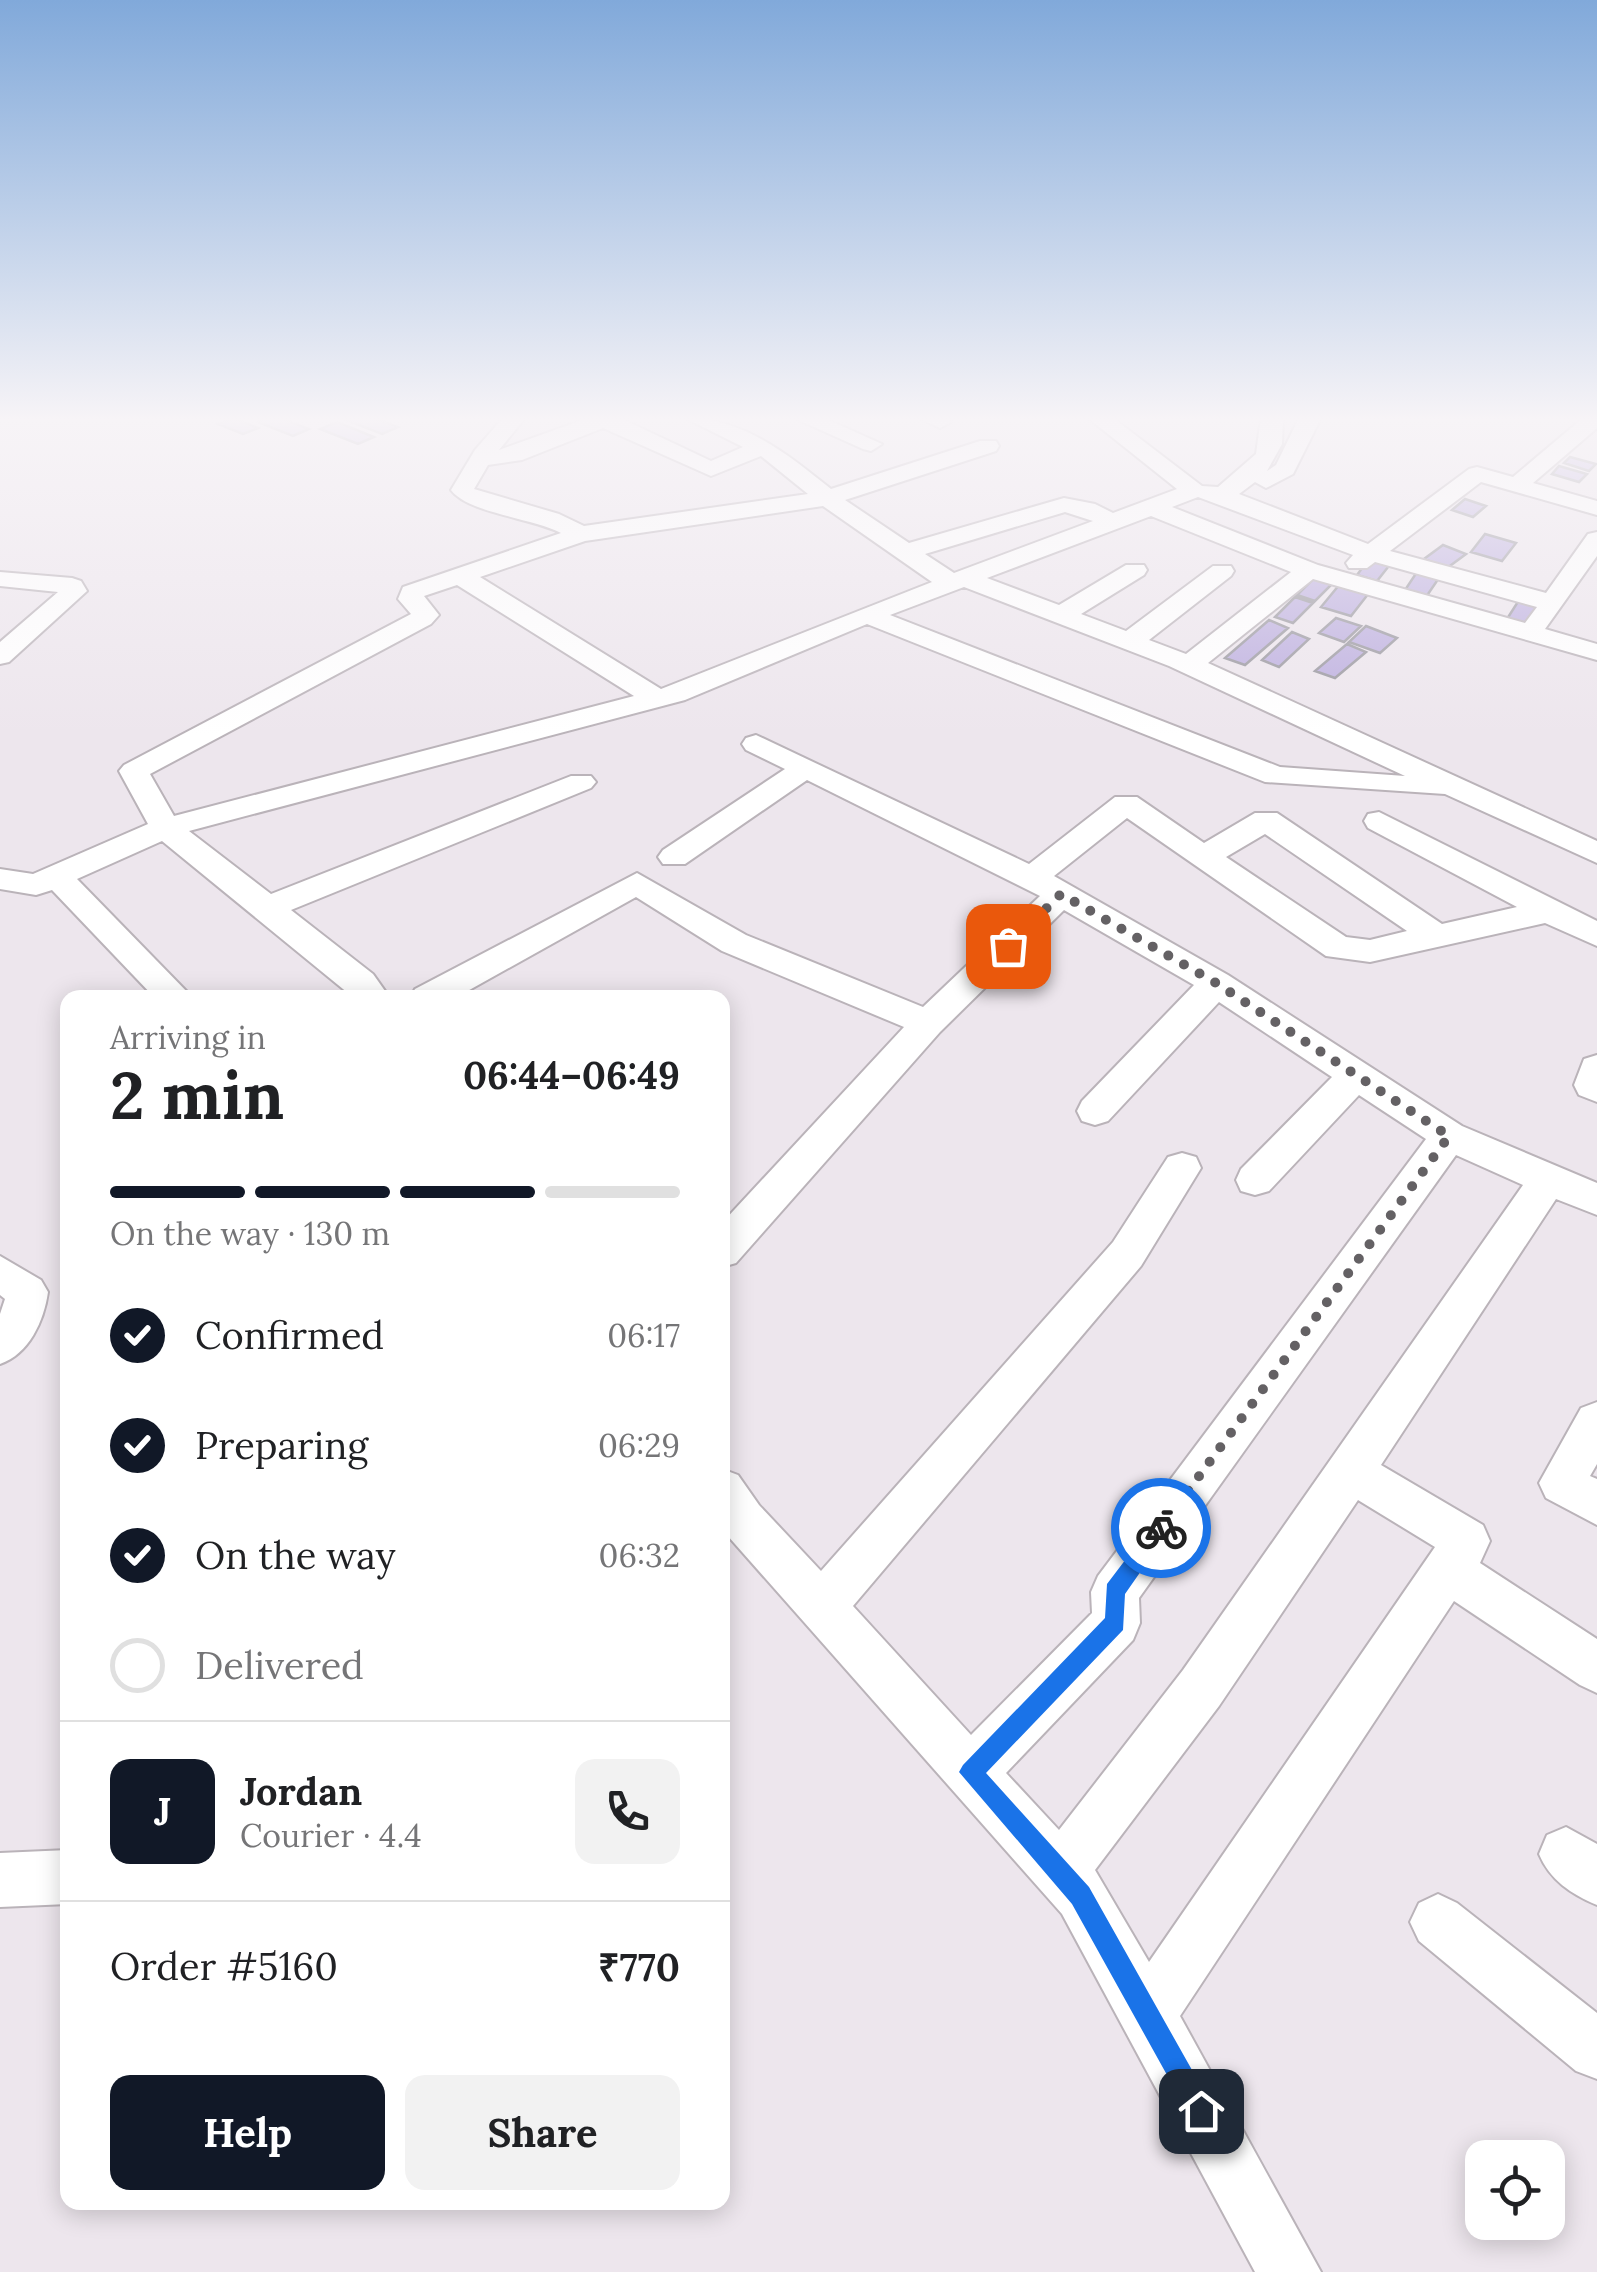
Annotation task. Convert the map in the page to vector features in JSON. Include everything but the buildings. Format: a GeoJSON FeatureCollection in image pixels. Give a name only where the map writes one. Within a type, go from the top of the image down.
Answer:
{"type":"FeatureCollection","features":[{"type":"Feature","properties":{"kind":"street"},"geometry":{"type":"LineString","coordinates":[[560,524],[581,534]]}},
{"type":"Feature","properties":{"kind":"street"},"geometry":{"type":"LineString","coordinates":[[368,990],[166,828],[133,776],[138,766],[422,619],[426,615],[411,599],[412,592],[581,534],[649,524]]}},
{"type":"Feature","properties":{"kind":"street"},"geometry":{"type":"LineString","coordinates":[[866,524],[958,580],[1189,665],[1597,853]]}},
{"type":"Feature","properties":{"kind":"street"},"geometry":{"type":"LineString","coordinates":[[906,552],[1000,524]]}},
{"type":"Feature","properties":{"kind":"street"},"geometry":{"type":"LineString","coordinates":[[0,904],[166,828],[658,698],[1107,524]]}},
{"type":"Feature","properties":{"kind":"street"},"geometry":{"type":"LineString","coordinates":[[1193,524],[1309,570],[1597,652]]}},
{"type":"Feature","properties":{"kind":"street"},"geometry":{"type":"LineString","coordinates":[[1295,524],[1368,552],[1552,603]]}},
{"type":"Feature","properties":{"kind":"street"},"geometry":{"type":"LineString","coordinates":[[1343,580],[1368,552],[1407,524]]}},
{"type":"Feature","properties":{"kind":"street"},"geometry":{"type":"LineString","coordinates":[[1531,634],[1597,539]]}},
{"type":"Feature","properties":{"kind":"street"},"geometry":{"type":"LineString","coordinates":[[1061,615],[1135,570]]}},
{"type":"Feature","properties":{"kind":"street"},"geometry":{"type":"LineString","coordinates":[[1189,665],[1309,570]]}},
{"type":"Feature","properties":{"kind":"street"},"geometry":{"type":"LineString","coordinates":[[1130,642],[1222,571]]}},
{"type":"Feature","properties":{"kind":"street"},"geometry":{"type":"LineString","coordinates":[[460,576],[658,698]]}},
{"type":"Feature","properties":{"kind":"street"},"geometry":{"type":"LineString","coordinates":[[0,579],[60,584],[72,586],[74,591],[0,656]]}},
{"type":"Feature","properties":{"kind":"street"},"geometry":{"type":"LineString","coordinates":[[867,614],[1276,776],[1460,789]]}},
{"type":"Feature","properties":{"kind":"street"},"geometry":{"type":"LineString","coordinates":[[756,744],[1047,886],[1216,983],[1449,1136],[1597,1200]]}},
{"type":"Feature","properties":{"kind":"street"},"geometry":{"type":"LineString","coordinates":[[674,857],[806,768]]}},
{"type":"Feature","properties":{"kind":"street"},"geometry":{"type":"LineString","coordinates":[[267,908],[581,782]]}},
{"type":"Feature","properties":{"kind":"street"},"geometry":{"type":"LineString","coordinates":[[730,1242],[1047,886],[1126,804],[1338,948],[1370,951],[1549,910]]}},
{"type":"Feature","properties":{"kind":"street"},"geometry":{"type":"LineString","coordinates":[[1206,856],[1266,820],[1436,936]]}},
{"type":"Feature","properties":{"kind":"street"},"geometry":{"type":"LineString","coordinates":[[1379,821],[1597,935]]}},
{"type":"Feature","properties":{"kind":"street"},"geometry":{"type":"LineString","coordinates":[[0,878],[46,880],[167,990]]}},
{"type":"Feature","properties":{"kind":"street"},"geometry":{"type":"LineString","coordinates":[[442,990],[638,882],[734,942],[928,1023]]}},
{"type":"Feature","properties":{"kind":"street"},"geometry":{"type":"LineString","coordinates":[[1095,1112],[1216,983]]}},
{"type":"Feature","properties":{"kind":"street"},"geometry":{"type":"LineString","coordinates":[[1597,1068],[1592,1085],[1597,1088]]}},
{"type":"Feature","properties":{"kind":"street"},"geometry":{"type":"LineString","coordinates":[[1255,1180],[1357,1076]]}},
{"type":"Feature","properties":{"kind":"street"},"geometry":{"type":"LineString","coordinates":[[970,1772],[1116,1622],[1115,1592],[1449,1136]]}},
{"type":"Feature","properties":{"kind":"street"},"geometry":{"type":"LineString","coordinates":[[822,1607],[1127,1254],[1182,1168]]}},
{"type":"Feature","properties":{"kind":"street"},"geometry":{"type":"LineString","coordinates":[[1060,1872],[1200,1688],[1352,1472],[1548,1179]]}},
{"type":"Feature","properties":{"kind":"street"},"geometry":{"type":"LineString","coordinates":[[0,1273],[27,1292],[28,1304],[0,1346]]}},
{"type":"Feature","properties":{"kind":"street"},"geometry":{"type":"LineString","coordinates":[[1597,1422],[1562,1483],[1597,1504]]}},
{"type":"Feature","properties":{"kind":"street"},"geometry":{"type":"LineString","coordinates":[[1148,2015],[1468,1541],[1352,1472]]}},
{"type":"Feature","properties":{"kind":"street"},"geometry":{"type":"LineString","coordinates":[[730,1501],[1081,1895],[1289,2272]]}},
{"type":"Feature","properties":{"kind":"street"},"geometry":{"type":"LineString","coordinates":[[1448,1569],[1597,1668]]}},
{"type":"Feature","properties":{"kind":"street"},"geometry":{"type":"LineString","coordinates":[[0,1880],[60,1877]]}},
{"type":"Feature","properties":{"kind":"street"},"geometry":{"type":"LineString","coordinates":[[1438,1922],[1597,2050]]}},
{"type":"Feature","properties":{"kind":"way so far"},"geometry":{"type":"LineString","coordinates":[[1008,946],[1061,894],[1216,983],[1449,1136],[1161,1528]]}},
{"type":"Feature","properties":{"kind":"route"},"geometry":{"type":"LineString","coordinates":[[1161,1528],[1115,1592],[1116,1622],[970,1772],[1081,1895],[1201,2111]]}}]}
